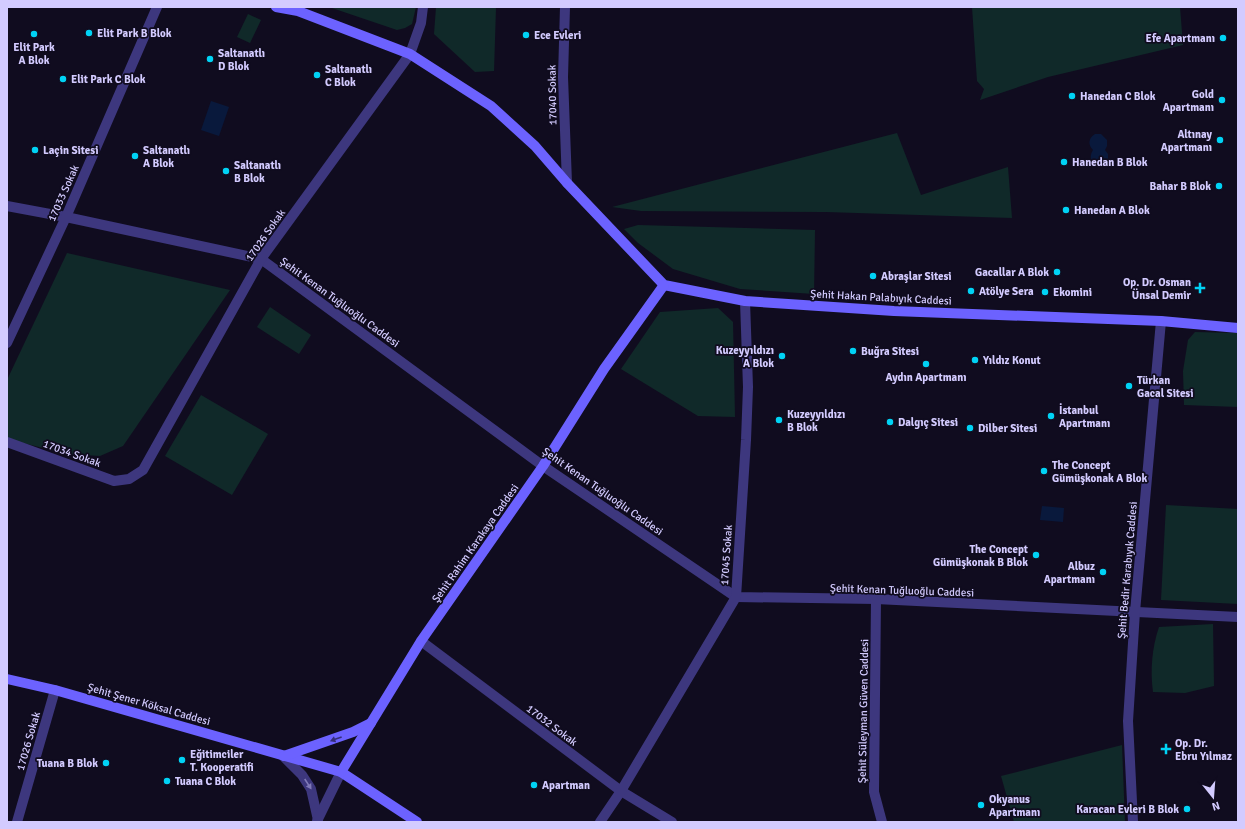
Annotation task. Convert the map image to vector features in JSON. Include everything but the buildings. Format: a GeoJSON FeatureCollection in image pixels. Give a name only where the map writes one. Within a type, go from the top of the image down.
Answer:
{"type":"FeatureCollection","features":[{"type":"Feature","properties":{"kind":"main road"},"geometry":{"type":"LineString","coordinates":[[276,7],[298,11],[410,54],[491,106],[535,146],[567,183],[664,285]]}},
{"type":"Feature","properties":{"kind":"main road","name":"Şehit Hakan Palabıyık Caddesi"},"geometry":{"type":"LineString","coordinates":[[664,285],[745,301],[894,311],[1161,321],[1238,328]]}},
{"type":"Feature","properties":{"kind":"main road","name":"Şehit Rahim Karakaya Caddesi"},"geometry":{"type":"LineString","coordinates":[[341,772],[421,641],[544,466],[604,369],[664,285]]}},
{"type":"Feature","properties":{"kind":"main road","name":"Şehit Şener Köksal Caddesi"},"geometry":{"type":"LineString","coordinates":[[7,679],[56,690],[341,772],[417,822]]}},
{"type":"Feature","properties":{"kind":"main road"},"geometry":{"type":"LineString","coordinates":[[283,756],[347,734],[371,723]]}},
{"type":"Feature","properties":{"kind":"street","name":"17033 Sokak"},"geometry":{"type":"LineString","coordinates":[[7,343],[66,217],[157,7]]}},
{"type":"Feature","properties":{"kind":"street","name":"17026 Sokak"},"geometry":{"type":"LineString","coordinates":[[129,479],[143,470],[261,259],[410,54],[421,23],[423,7]]}},
{"type":"Feature","properties":{"kind":"street","name":"17040 Sokak"},"geometry":{"type":"LineString","coordinates":[[565,7],[563,77],[567,183]]}},
{"type":"Feature","properties":{"kind":"street","name":"Şehit Kenan Tuğluoğlu Caddesi"},"geometry":{"type":"LineString","coordinates":[[7,206],[66,217],[261,259],[544,466],[736,597],[876,600],[1238,617]]}},
{"type":"Feature","properties":{"kind":"street","name":"17045 Sokak"},"geometry":{"type":"LineString","coordinates":[[600,822],[621,791],[736,597],[748,387],[745,301]]}},
{"type":"Feature","properties":{"kind":"street","name":"Şehit Bedir Karabıyık Caddesi"},"geometry":{"type":"LineString","coordinates":[[1133,822],[1128,721],[1135,612],[1161,321]]}},
{"type":"Feature","properties":{"kind":"street","name":"17034 Sokak"},"geometry":{"type":"LineString","coordinates":[[7,442],[114,481],[129,479]]}},
{"type":"Feature","properties":{"kind":"street","name":"Şehit Süleyman Güven Caddesi"},"geometry":{"type":"LineString","coordinates":[[876,600],[874,792],[882,822]]}},
{"type":"Feature","properties":{"kind":"street","name":"17032 Sokak"},"geometry":{"type":"LineString","coordinates":[[421,641],[621,791],[672,822]]}},
{"type":"Feature","properties":{"kind":"street","name":"17026 Sokak"},"geometry":{"type":"LineString","coordinates":[[17,822],[56,690]]}},
{"type":"Feature","properties":{"kind":"street","name":"Şehit Şener Köksal Caddesi"},"geometry":{"type":"LineString","coordinates":[[283,756],[302,775],[311,789],[317,821]]}},
{"type":"Feature","properties":{"kind":"street","name":"Şehit Rahim Karakaya Caddesi"},"geometry":{"type":"LineString","coordinates":[[317,821],[341,772]]}},
{"type":"Feature","properties":{"kind":"green space"},"geometry":{"type":"Polygon","coordinates":[[[329,7],[416,7],[412,24],[397,30],[329,7]]]}},
{"type":"Feature","properties":{"kind":"green space"},"geometry":{"type":"Polygon","coordinates":[[[436,7],[496,7],[494,71],[475,72],[434,34],[436,7]]]}},
{"type":"Feature","properties":{"kind":"green space"},"geometry":{"type":"Polygon","coordinates":[[[972,7],[1180,7],[1183,45],[1048,77],[980,100],[984,89],[977,81],[972,7]]]}},
{"type":"Feature","properties":{"kind":"green space"},"geometry":{"type":"Polygon","coordinates":[[[248,14],[261,20],[250,43],[237,37],[248,14]]]}},
{"type":"Feature","properties":{"kind":"green space"},"geometry":{"type":"Polygon","coordinates":[[[897,133],[921,195],[1008,167],[1012,218],[826,212],[641,211],[612,207],[897,133]]]}},
{"type":"Feature","properties":{"kind":"green space"},"geometry":{"type":"Polygon","coordinates":[[[638,225],[815,230],[814,294],[740,289],[673,269],[638,243],[624,229],[638,225]]]}},
{"type":"Feature","properties":{"kind":"green space"},"geometry":{"type":"Polygon","coordinates":[[[67,253],[230,290],[123,446],[100,456],[67,454],[7,439],[7,380],[67,253]]]}},
{"type":"Feature","properties":{"kind":"green space"},"geometry":{"type":"Polygon","coordinates":[[[270,307],[311,335],[299,354],[257,327],[270,307]]]}},
{"type":"Feature","properties":{"kind":"green space"},"geometry":{"type":"Polygon","coordinates":[[[718,308],[733,322],[735,417],[698,416],[621,369],[660,312],[718,308]]]}},
{"type":"Feature","properties":{"kind":"green space"},"geometry":{"type":"Polygon","coordinates":[[[1195,332],[1238,333],[1238,407],[1184,405],[1183,371],[1188,340],[1195,332]]]}},
{"type":"Feature","properties":{"kind":"green space"},"geometry":{"type":"Polygon","coordinates":[[[201,395],[268,434],[232,495],[165,456],[201,395]]]}},
{"type":"Feature","properties":{"kind":"green space"},"geometry":{"type":"Polygon","coordinates":[[[1166,505],[1238,509],[1238,604],[1161,600],[1166,505]]]}},
{"type":"Feature","properties":{"kind":"green space"},"geometry":{"type":"Polygon","coordinates":[[[1213,624],[1214,686],[1185,693],[1153,692],[1152,659],[1159,627],[1213,624]]]}},
{"type":"Feature","properties":{"kind":"green space"},"geometry":{"type":"Polygon","coordinates":[[[1122,745],[1125,822],[1014,822],[1001,776],[1122,745]]]}},
{"type":"Feature","properties":{"kind":"water"},"geometry":{"type":"Polygon","coordinates":[[[211,101],[229,107],[219,136],[201,130],[211,101]]]}},
{"type":"Feature","properties":{"kind":"water"},"geometry":{"type":"Polygon","coordinates":[[[1095,134],[1101,134],[1107,140],[1105,150],[1108,154],[1108,160],[1101,166],[1093,164],[1091,159],[1093,150],[1090,146],[1090,142],[1091,137],[1095,134]]]}},
{"type":"Feature","properties":{"kind":"water"},"geometry":{"type":"Polygon","coordinates":[[[1042,506],[1064,508],[1063,522],[1040,520],[1042,506]]]}},
{"type":"Feature","properties":{"kind":"place","name":"Elit Park B Blok"},"geometry":{"type":"Point","coordinates":[89,33]}},
{"type":"Feature","properties":{"kind":"place","name":"Elit Park A Blok"},"geometry":{"type":"Point","coordinates":[34,34]}},
{"type":"Feature","properties":{"kind":"place","name":"Ece Evleri"},"geometry":{"type":"Point","coordinates":[526,35]}},
{"type":"Feature","properties":{"kind":"place","name":"Efe Apartmanı"},"geometry":{"type":"Point","coordinates":[1223,38]}},
{"type":"Feature","properties":{"kind":"place","name":"Saltanatlı D Blok"},"geometry":{"type":"Point","coordinates":[210,59]}},
{"type":"Feature","properties":{"kind":"place","name":"Saltanatlı C Blok"},"geometry":{"type":"Point","coordinates":[317,75]}},
{"type":"Feature","properties":{"kind":"place","name":"Elit Park C Blok"},"geometry":{"type":"Point","coordinates":[63,79]}},
{"type":"Feature","properties":{"kind":"place","name":"Hanedan C Blok"},"geometry":{"type":"Point","coordinates":[1072,96]}},
{"type":"Feature","properties":{"kind":"place","name":"Gold Apartmanı"},"geometry":{"type":"Point","coordinates":[1222,100]}},
{"type":"Feature","properties":{"kind":"place","name":"Altınay Apartmanı"},"geometry":{"type":"Point","coordinates":[1220,140]}},
{"type":"Feature","properties":{"kind":"place","name":"Laçin Sitesi"},"geometry":{"type":"Point","coordinates":[35,150]}},
{"type":"Feature","properties":{"kind":"place","name":"Saltanatlı A Blok"},"geometry":{"type":"Point","coordinates":[135,156]}},
{"type":"Feature","properties":{"kind":"place","name":"Hanedan B Blok"},"geometry":{"type":"Point","coordinates":[1064,162]}},
{"type":"Feature","properties":{"kind":"place","name":"Saltanatlı B Blok"},"geometry":{"type":"Point","coordinates":[226,171]}},
{"type":"Feature","properties":{"kind":"place","name":"Bahar B Blok"},"geometry":{"type":"Point","coordinates":[1219,186]}},
{"type":"Feature","properties":{"kind":"place","name":"Hanedan A Blok"},"geometry":{"type":"Point","coordinates":[1066,210]}},
{"type":"Feature","properties":{"kind":"place","name":"Gacallar A Blok"},"geometry":{"type":"Point","coordinates":[1057,272]}},
{"type":"Feature","properties":{"kind":"place","name":"Abraşlar Sitesi"},"geometry":{"type":"Point","coordinates":[873,276]}},
{"type":"Feature","properties":{"kind":"place","name":"Op. Dr. Osman Ünsal Demir"},"geometry":{"type":"Point","coordinates":[1200,288]}},
{"type":"Feature","properties":{"kind":"place","name":"Atölye Sera"},"geometry":{"type":"Point","coordinates":[971,291]}},
{"type":"Feature","properties":{"kind":"place","name":"Ekomini"},"geometry":{"type":"Point","coordinates":[1045,292]}},
{"type":"Feature","properties":{"kind":"place","name":"Buğra Sitesi"},"geometry":{"type":"Point","coordinates":[853,351]}},
{"type":"Feature","properties":{"kind":"place","name":"Kuzeyyıldızı A Blok"},"geometry":{"type":"Point","coordinates":[782,356]}},
{"type":"Feature","properties":{"kind":"place","name":"Yıldız Konut"},"geometry":{"type":"Point","coordinates":[975,360]}},
{"type":"Feature","properties":{"kind":"place","name":"Aydın Apartmanı"},"geometry":{"type":"Point","coordinates":[926,364]}},
{"type":"Feature","properties":{"kind":"place","name":"Türkan Gacal Sitesi"},"geometry":{"type":"Point","coordinates":[1129,386]}},
{"type":"Feature","properties":{"kind":"place","name":"İstanbul Apartmanı"},"geometry":{"type":"Point","coordinates":[1051,416]}},
{"type":"Feature","properties":{"kind":"place","name":"Kuzeyyıldızı B Blok"},"geometry":{"type":"Point","coordinates":[779,420]}},
{"type":"Feature","properties":{"kind":"place","name":"Dalgıç Sitesi"},"geometry":{"type":"Point","coordinates":[890,422]}},
{"type":"Feature","properties":{"kind":"place","name":"Dilber Sitesi"},"geometry":{"type":"Point","coordinates":[970,428]}},
{"type":"Feature","properties":{"kind":"place","name":"The Concept Gümüşkonak A Blok"},"geometry":{"type":"Point","coordinates":[1044,471]}},
{"type":"Feature","properties":{"kind":"place","name":"The Concept Gümüşkonak B Blok"},"geometry":{"type":"Point","coordinates":[1036,555]}},
{"type":"Feature","properties":{"kind":"place","name":"Albuz Apartmanı"},"geometry":{"type":"Point","coordinates":[1103,572]}},
{"type":"Feature","properties":{"kind":"place","name":"Op. Dr. Ebru Yılmaz"},"geometry":{"type":"Point","coordinates":[1166,749]}},
{"type":"Feature","properties":{"kind":"place","name":"Eğitimciler T. Kooperatifi"},"geometry":{"type":"Point","coordinates":[182,760]}},
{"type":"Feature","properties":{"kind":"place","name":"Tuana B Blok"},"geometry":{"type":"Point","coordinates":[106,763]}},
{"type":"Feature","properties":{"kind":"place","name":"Tuana C Blok"},"geometry":{"type":"Point","coordinates":[167,781]}},
{"type":"Feature","properties":{"kind":"place","name":"Apartman"},"geometry":{"type":"Point","coordinates":[534,785]}},
{"type":"Feature","properties":{"kind":"place","name":"Okyanus Apartmanı"},"geometry":{"type":"Point","coordinates":[981,805]}},
{"type":"Feature","properties":{"kind":"place","name":"Karacan Evleri B Blok"},"geometry":{"type":"Point","coordinates":[1187,809]}}]}
